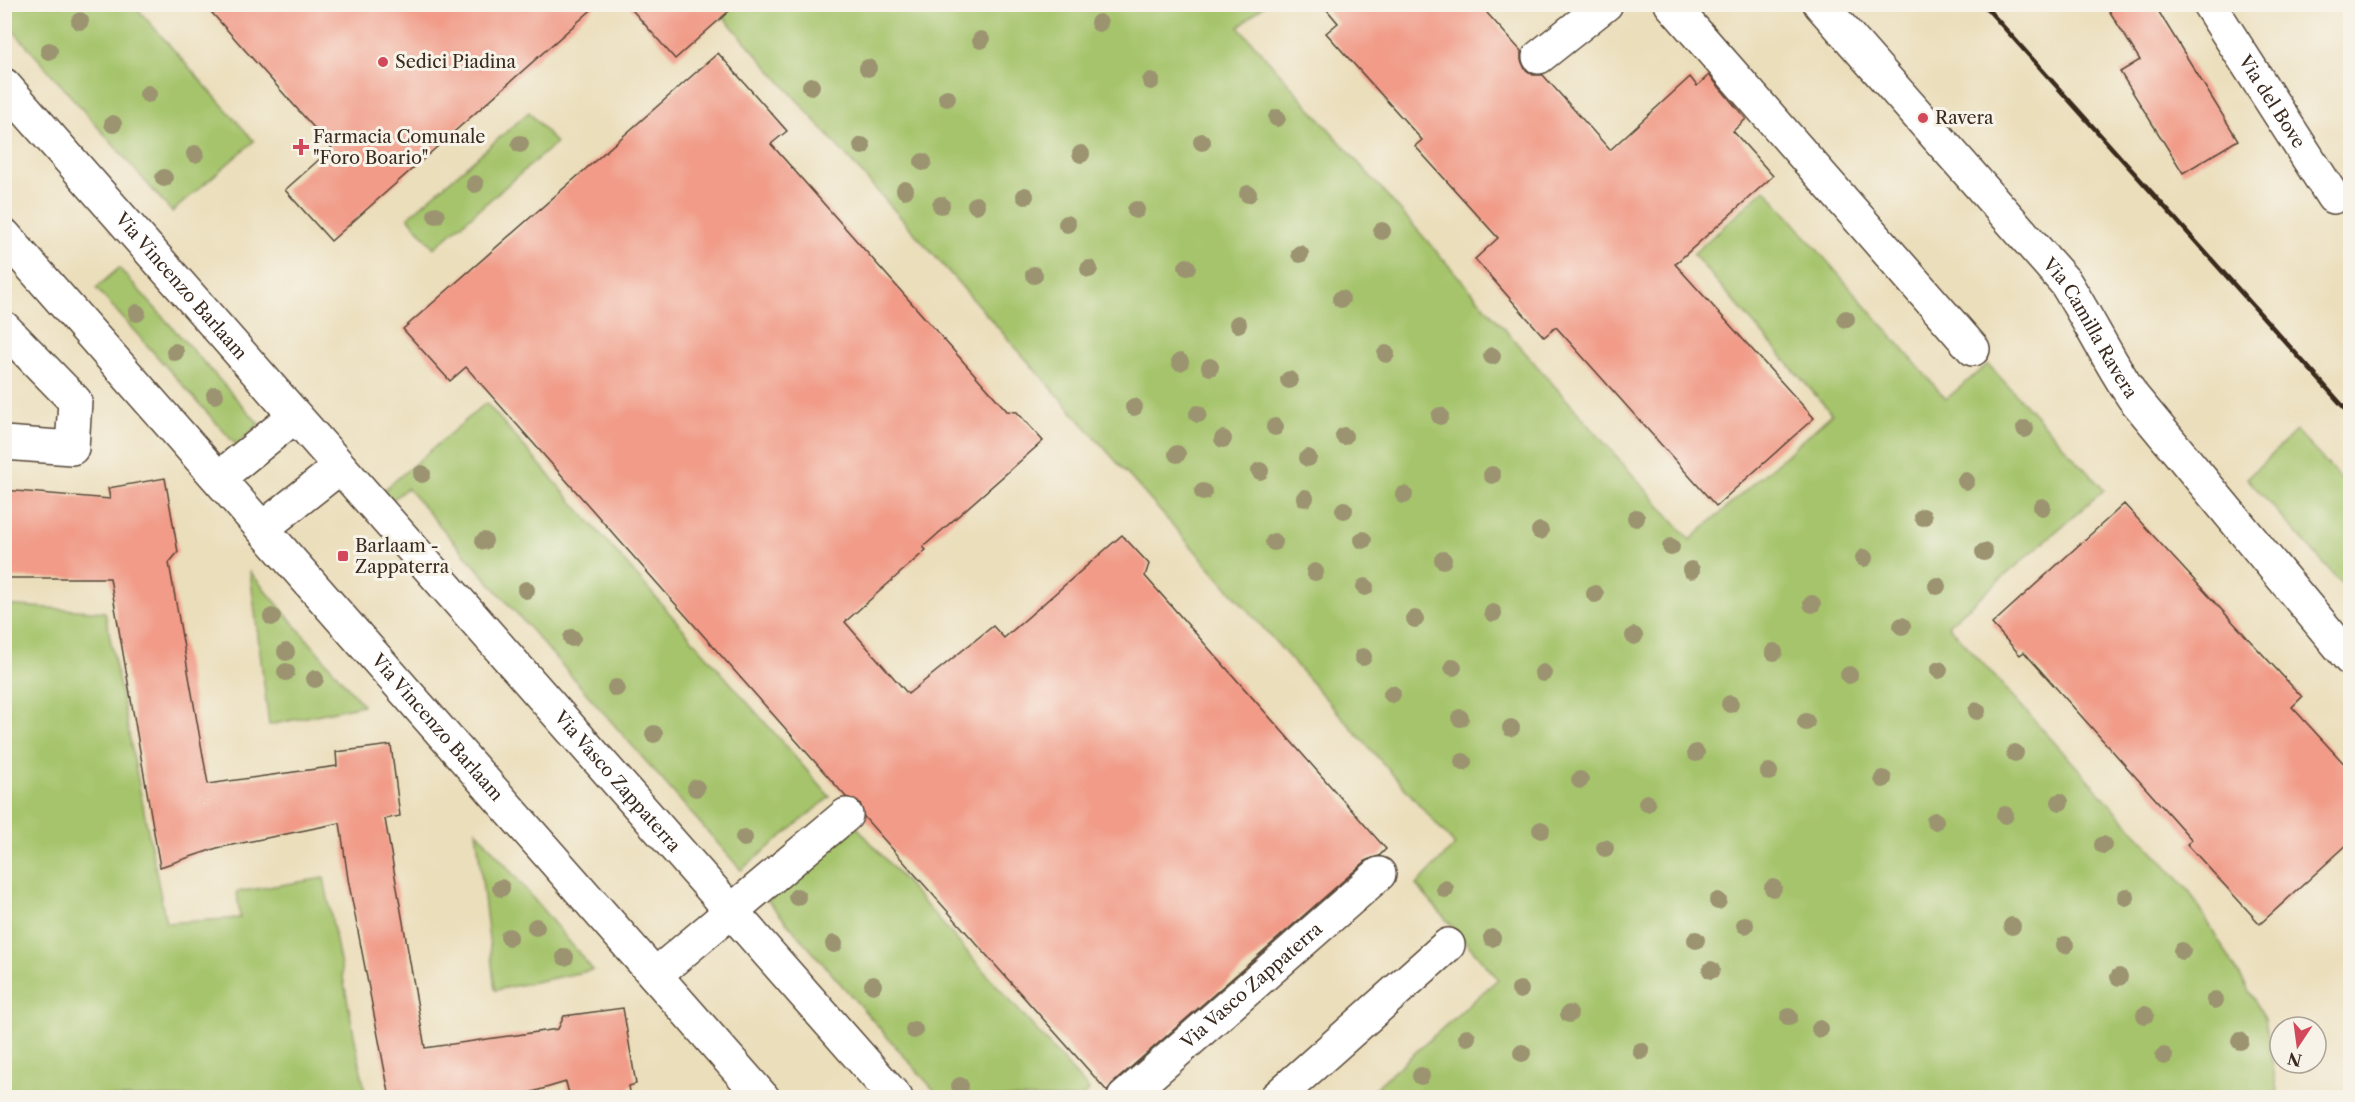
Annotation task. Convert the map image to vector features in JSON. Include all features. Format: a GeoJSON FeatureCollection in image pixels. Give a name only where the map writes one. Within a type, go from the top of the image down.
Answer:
{"type":"FeatureCollection","features":[{"type":"Feature","properties":{"kind":"street"},"geometry":{"type":"LineString","coordinates":[[1539,57],[1606,4]]}},
{"type":"Feature","properties":{"kind":"street"},"geometry":{"type":"LineString","coordinates":[[1671,4],[1973,350]]}},
{"type":"Feature","properties":{"kind":"street","name":"Via Camilla Ravera"},"geometry":{"type":"LineString","coordinates":[[1820,4],[2065,282],[2089,319],[2112,366],[2133,397],[2350,659]]}},
{"type":"Feature","properties":{"kind":"street","name":"Via del Bove"},"geometry":{"type":"LineString","coordinates":[[2209,4],[2333,197]]}},
{"type":"Feature","properties":{"kind":"street","name":"Via Vincenzo Barlaam"},"geometry":{"type":"LineString","coordinates":[[4,85],[295,416]]}},
{"type":"Feature","properties":{"kind":"street","name":"Via Vincenzo Barlaam"},"geometry":{"type":"LineString","coordinates":[[4,235],[264,527],[763,1098]]}},
{"type":"Feature","properties":{"kind":"street"},"geometry":{"type":"LineString","coordinates":[[4,328],[75,401],[72,448],[4,443]]}},
{"type":"Feature","properties":{"kind":"street"},"geometry":{"type":"LineString","coordinates":[[220,477],[295,416]]}},
{"type":"Feature","properties":{"kind":"street","name":"Via Vasco Zappaterra"},"geometry":{"type":"LineString","coordinates":[[295,416],[896,1098]]}},
{"type":"Feature","properties":{"kind":"street"},"geometry":{"type":"LineString","coordinates":[[264,527],[350,479]]}},
{"type":"Feature","properties":{"kind":"street"},"geometry":{"type":"LineString","coordinates":[[656,975],[846,815]]}},
{"type":"Feature","properties":{"kind":"street","name":"Via Vasco Zappaterra"},"geometry":{"type":"LineString","coordinates":[[1124,1098],[1379,874]]}},
{"type":"Feature","properties":{"kind":"street"},"geometry":{"type":"LineString","coordinates":[[1276,1098],[1448,945]]}},
{"type":"Feature","properties":{"kind":"green space"},"geometry":{"type":"Polygon","coordinates":[[[4,5],[134,5],[254,141],[172,212],[5,21],[4,5]]]}},
{"type":"Feature","properties":{"kind":"green space"},"geometry":{"type":"Polygon","coordinates":[[[713,5],[1264,5],[1239,27],[1690,540],[1832,414],[1693,254],[1765,189],[1946,399],[1988,364],[2104,490],[1948,625],[2190,892],[2265,1018],[2268,1036],[2268,1075],[2274,1075],[2278,1097],[1365,1097],[1498,979],[1416,885],[1455,845],[713,5]]]}},
{"type":"Feature","properties":{"kind":"green space"},"geometry":{"type":"Polygon","coordinates":[[[529,112],[556,143],[434,248],[408,217],[529,112]]]}},
{"type":"Feature","properties":{"kind":"green space"},"geometry":{"type":"Polygon","coordinates":[[[119,268],[259,424],[236,445],[96,288],[119,268]]]}},
{"type":"Feature","properties":{"kind":"green space"},"geometry":{"type":"Polygon","coordinates":[[[486,403],[830,797],[741,870],[407,488],[385,506],[377,496],[486,403]]]}},
{"type":"Feature","properties":{"kind":"green space"},"geometry":{"type":"Polygon","coordinates":[[[2296,431],[2350,488],[2350,593],[2247,478],[2296,431]]]}},
{"type":"Feature","properties":{"kind":"green space"},"geometry":{"type":"Polygon","coordinates":[[[250,572],[363,705],[269,725],[250,572]]]}},
{"type":"Feature","properties":{"kind":"green space"},"geometry":{"type":"Polygon","coordinates":[[[4,605],[105,612],[166,923],[240,918],[237,892],[324,878],[366,1097],[5,1097],[4,605]]]}},
{"type":"Feature","properties":{"kind":"green space"},"geometry":{"type":"Polygon","coordinates":[[[857,827],[1089,1090],[1081,1098],[940,1097],[768,901],[857,827]]]}},
{"type":"Feature","properties":{"kind":"green space"},"geometry":{"type":"Polygon","coordinates":[[[476,830],[593,970],[495,990],[476,830]]]}},
{"type":"Feature","properties":{"kind":"building"},"geometry":{"type":"Polygon","coordinates":[[[204,4],[598,4],[331,241],[285,190],[332,148],[204,4]]]}},
{"type":"Feature","properties":{"kind":"building"},"geometry":{"type":"Polygon","coordinates":[[[627,4],[737,4],[675,59],[627,4]]]}},
{"type":"Feature","properties":{"kind":"building"},"geometry":{"type":"Polygon","coordinates":[[[1322,4],[1479,4],[1521,51],[1521,60],[1525,69],[1533,75],[1543,75],[1610,150],[1690,77],[1697,86],[1709,75],[1746,119],[1733,131],[1773,176],[1675,264],[1814,418],[1716,506],[1556,327],[1544,337],[1475,259],[1498,238],[1415,146],[1422,140],[1326,33],[1338,23],[1322,4]]]}},
{"type":"Feature","properties":{"kind":"building"},"geometry":{"type":"Polygon","coordinates":[[[2105,4],[2154,4],[2238,140],[2183,173],[2120,72],[2140,60],[2105,4]]]}},
{"type":"Feature","properties":{"kind":"building"},"geometry":{"type":"Polygon","coordinates":[[[718,53],[787,131],[771,144],[1007,411],[1017,412],[1043,441],[923,547],[926,550],[845,622],[908,694],[993,626],[1004,638],[1122,535],[1149,564],[1145,576],[1386,849],[1379,856],[1367,860],[1112,1084],[1107,1091],[864,817],[860,803],[846,797],[466,367],[450,381],[403,329],[718,53]]]}},
{"type":"Feature","properties":{"kind":"building"},"geometry":{"type":"Polygon","coordinates":[[[165,478],[178,552],[169,563],[208,784],[337,766],[336,752],[391,745],[400,816],[385,819],[425,1048],[558,1029],[564,1016],[623,1008],[636,1084],[629,1086],[631,1098],[570,1098],[566,1082],[512,1098],[390,1098],[348,879],[340,823],[217,848],[160,867],[110,578],[4,578],[4,490],[110,499],[108,488],[165,478]]]}},
{"type":"Feature","properties":{"kind":"building"},"geometry":{"type":"Polygon","coordinates":[[[2124,504],[2302,697],[2292,707],[2350,770],[2350,842],[2260,924],[2187,844],[2192,840],[2024,652],[2020,655],[1992,624],[2124,504]]]}},
{"type":"Feature","properties":{"kind":"railway"},"geometry":{"type":"LineString","coordinates":[[1983,4],[2350,414]]}},
{"type":"Feature","properties":{"kind":"place","name":"Sedici Piadina"},"geometry":{"type":"Point","coordinates":[383,62]}},
{"type":"Feature","properties":{"kind":"place","name":"Ravera"},"geometry":{"type":"Point","coordinates":[1923,118]}},
{"type":"Feature","properties":{"kind":"place","name":"Farmacia Comunale \"Foro Boario\""},"geometry":{"type":"Point","coordinates":[301,147]}},
{"type":"Feature","properties":{"kind":"place","name":"Barlaam - Zappaterra"},"geometry":{"type":"Point","coordinates":[343,556]}}]}
